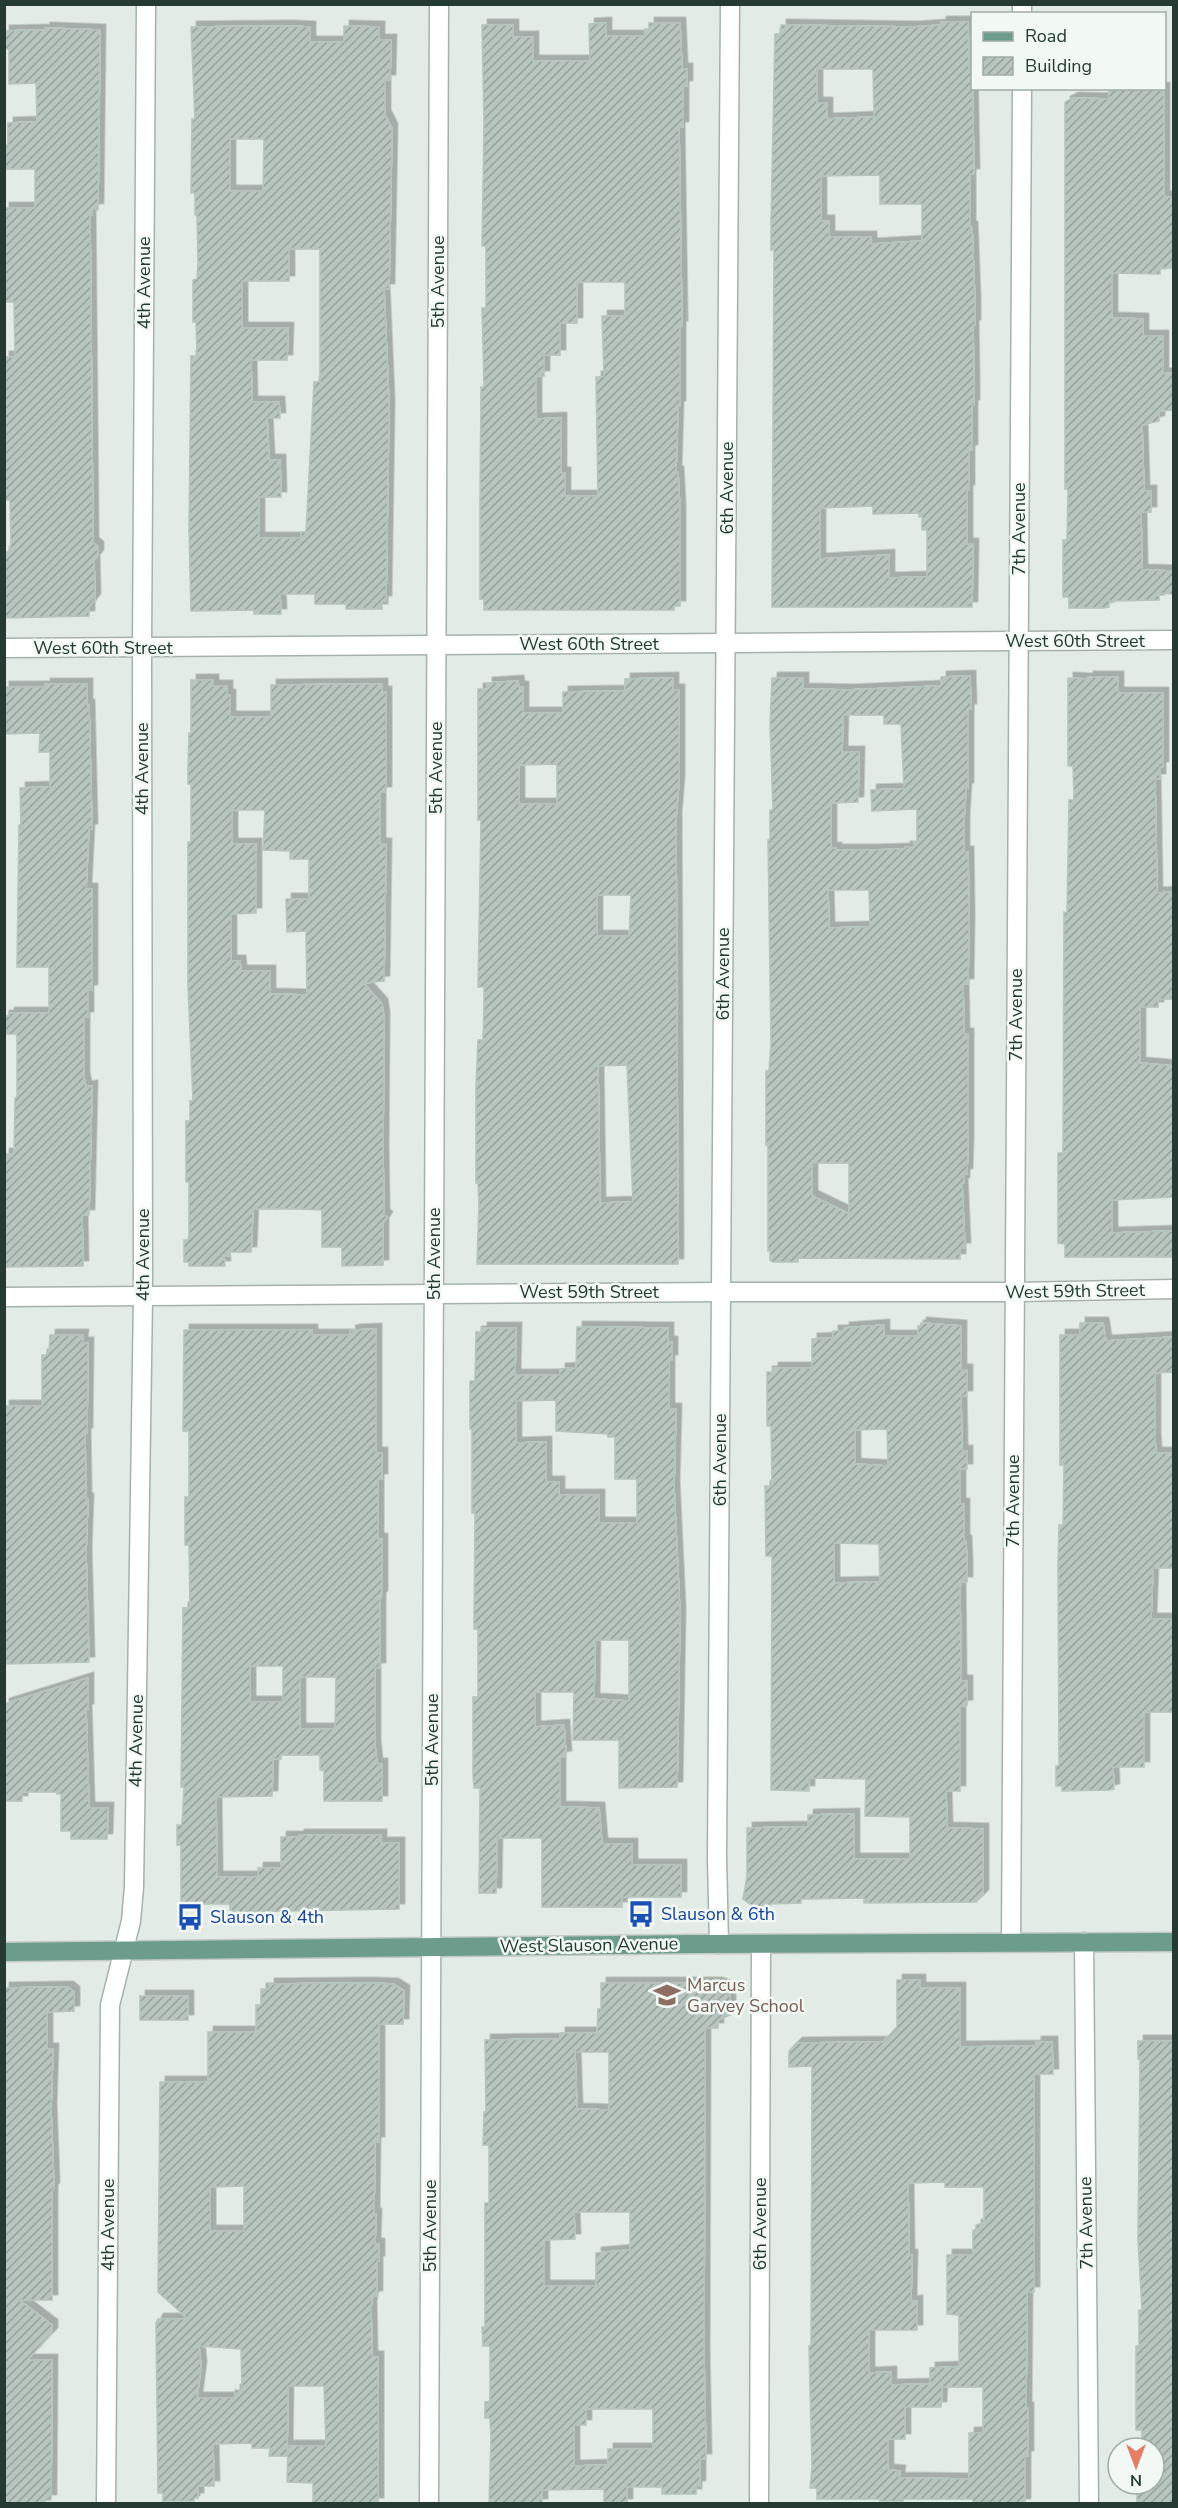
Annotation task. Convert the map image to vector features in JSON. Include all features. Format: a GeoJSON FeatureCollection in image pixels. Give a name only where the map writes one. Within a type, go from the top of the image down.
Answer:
{"type":"FeatureCollection","features":[{"type":"Feature","properties":{"kind":"main road","name":"West Slauson Avenue"},"geometry":{"type":"LineString","coordinates":[[4,1952],[719,1944],[1173,1942]]}},
{"type":"Feature","properties":{"kind":"street","name":"4th Avenue"},"geometry":{"type":"LineString","coordinates":[[106,2504],[110,2005],[131,1921],[134,1887],[144,1297],[142,648],[146,4]]}},
{"type":"Feature","properties":{"kind":"street","name":"5th Avenue"},"geometry":{"type":"LineString","coordinates":[[429,2504],[439,4]]}},
{"type":"Feature","properties":{"kind":"street","name":"6th Avenue"},"geometry":{"type":"LineString","coordinates":[[719,1944],[717,1846],[730,4]]}},
{"type":"Feature","properties":{"kind":"street","name":"7th Avenue"},"geometry":{"type":"LineString","coordinates":[[1011,1942],[1022,90]]}},
{"type":"Feature","properties":{"kind":"street","name":"West 60th Street"},"geometry":{"type":"LineString","coordinates":[[4,648],[1173,640]]}},
{"type":"Feature","properties":{"kind":"street","name":"West 59th Street"},"geometry":{"type":"LineString","coordinates":[[4,1298],[1173,1289]]}},
{"type":"Feature","properties":{"kind":"street","name":"7th Avenue"},"geometry":{"type":"LineString","coordinates":[[1084,1942],[1089,2504]]}},
{"type":"Feature","properties":{"kind":"street","name":"6th Avenue"},"geometry":{"type":"LineString","coordinates":[[759,2504],[761,1944]]}},
{"type":"Feature","properties":{"kind":"building"},"geometry":{"type":"Polygon","coordinates":[[[941,22],[968,22],[974,174],[970,174],[970,227],[972,227],[975,304],[974,405],[972,405],[972,450],[969,450],[969,490],[967,490],[967,544],[973,544],[972,607],[772,607],[774,250],[771,250],[771,221],[775,34],[781,34],[781,25],[913,27],[941,25],[941,22]],[[817,69],[817,103],[827,103],[827,119],[874,117],[873,69],[817,69]],[[880,175],[821,176],[821,221],[829,221],[829,237],[871,237],[871,244],[922,241],[922,204],[880,204],[880,175]],[[873,506],[820,508],[820,559],[889,555],[889,578],[927,577],[927,530],[922,530],[922,517],[919,517],[919,513],[873,514],[873,506]]]}},
{"type":"Feature","properties":{"kind":"building"},"geometry":{"type":"Polygon","coordinates":[[[606,23],[606,36],[645,36],[645,29],[649,29],[649,23],[680,23],[682,69],[687,69],[687,86],[683,86],[683,127],[679,127],[682,326],[680,326],[680,406],[678,406],[676,472],[678,472],[680,511],[680,606],[674,606],[674,610],[484,610],[484,599],[480,599],[481,387],[484,387],[482,308],[486,308],[486,246],[482,246],[484,123],[482,25],[513,25],[513,37],[533,37],[533,61],[590,61],[589,24],[606,23]],[[577,282],[577,323],[560,323],[560,355],[544,355],[544,376],[536,376],[536,419],[561,418],[561,473],[565,473],[565,496],[598,496],[596,377],[604,377],[602,316],[625,316],[625,282],[577,282]]]}},
{"type":"Feature","properties":{"kind":"building"},"geometry":{"type":"Polygon","coordinates":[[[344,26],[379,27],[379,40],[391,40],[390,80],[385,80],[385,115],[392,129],[389,289],[384,289],[389,405],[386,601],[382,601],[382,609],[346,609],[346,604],[315,604],[315,594],[280,594],[281,614],[254,614],[254,610],[191,611],[189,531],[191,356],[197,356],[196,322],[193,322],[193,280],[197,279],[198,263],[195,193],[191,193],[192,119],[195,119],[191,27],[310,27],[310,42],[344,42],[344,26]],[[230,139],[230,191],[263,191],[264,139],[230,139]],[[289,249],[289,281],[242,281],[242,328],[288,328],[287,360],[251,360],[252,402],[279,402],[280,418],[267,418],[269,460],[280,460],[281,497],[259,497],[259,538],[301,538],[301,532],[306,532],[314,382],[320,382],[320,249],[289,249]]]}},
{"type":"Feature","properties":{"kind":"building"},"geometry":{"type":"Polygon","coordinates":[[[45,28],[100,30],[98,209],[92,209],[92,215],[90,215],[93,543],[98,547],[98,555],[94,560],[95,599],[89,607],[89,616],[4,618],[4,552],[10,552],[11,541],[10,500],[5,500],[4,357],[15,357],[14,302],[4,302],[4,208],[35,208],[35,169],[4,169],[4,145],[8,145],[8,123],[37,122],[36,83],[9,84],[9,49],[4,49],[4,31],[45,30],[45,28]]]}},
{"type":"Feature","properties":{"kind":"building"},"geometry":{"type":"Polygon","coordinates":[[[1109,90],[1164,90],[1164,197],[1173,197],[1173,268],[1160,268],[1160,274],[1112,273],[1112,318],[1143,319],[1143,336],[1163,336],[1163,374],[1173,373],[1173,410],[1159,411],[1159,421],[1142,425],[1144,491],[1151,491],[1151,512],[1141,512],[1142,570],[1173,571],[1173,594],[1159,593],[1159,600],[1109,601],[1109,607],[1103,608],[1069,608],[1069,597],[1063,597],[1063,540],[1067,540],[1068,489],[1065,489],[1065,102],[1073,98],[1109,99],[1109,90]]]}},
{"type":"Feature","properties":{"kind":"building"},"geometry":{"type":"Polygon","coordinates":[[[970,676],[968,788],[966,788],[964,819],[964,852],[968,852],[969,920],[968,984],[963,984],[964,1034],[968,1034],[967,1174],[964,1174],[964,1183],[962,1183],[965,1248],[960,1248],[960,1259],[798,1258],[798,1262],[773,1262],[770,1260],[770,1251],[768,1251],[768,1145],[766,1145],[766,1071],[769,1071],[771,1044],[768,840],[770,840],[770,810],[773,810],[770,725],[772,678],[803,678],[803,689],[847,690],[941,686],[941,677],[970,676]],[[843,715],[842,752],[859,752],[858,802],[831,803],[831,848],[872,850],[914,847],[914,842],[917,842],[917,809],[872,811],[871,790],[904,789],[901,724],[884,724],[884,715],[843,715]],[[828,890],[829,928],[870,927],[869,890],[828,890]],[[812,1163],[812,1196],[849,1214],[849,1163],[812,1163]]]}},
{"type":"Feature","properties":{"kind":"building"},"geometry":{"type":"Polygon","coordinates":[[[1088,677],[1118,677],[1118,693],[1163,693],[1163,767],[1160,767],[1160,779],[1155,779],[1157,893],[1173,892],[1173,999],[1158,999],[1158,1007],[1140,1007],[1140,1063],[1173,1066],[1173,1197],[1112,1200],[1112,1233],[1173,1231],[1173,1257],[1065,1257],[1065,1244],[1058,1243],[1058,1153],[1063,1153],[1064,912],[1067,913],[1069,800],[1074,800],[1073,766],[1068,766],[1068,678],[1088,679],[1088,677]]]}},
{"type":"Feature","properties":{"kind":"building"},"geometry":{"type":"Polygon","coordinates":[[[673,678],[673,690],[679,690],[679,782],[676,818],[678,1264],[477,1264],[479,1204],[478,1183],[476,1183],[476,1085],[478,1040],[483,1040],[484,1003],[484,987],[478,987],[481,820],[478,820],[478,689],[487,689],[487,683],[518,681],[519,687],[523,687],[523,713],[563,713],[563,692],[625,691],[625,679],[673,678]],[[557,764],[519,765],[519,804],[557,804],[557,764]],[[597,895],[597,936],[629,936],[631,895],[597,895]],[[627,1065],[598,1066],[600,1203],[633,1202],[627,1065]]]}},
{"type":"Feature","properties":{"kind":"building"},"geometry":{"type":"Polygon","coordinates":[[[191,680],[213,680],[213,686],[227,686],[227,695],[230,695],[230,717],[271,717],[271,685],[382,684],[382,692],[386,692],[386,792],[380,792],[380,844],[386,844],[384,981],[363,983],[382,1004],[384,1017],[383,1151],[384,1215],[387,1217],[383,1223],[383,1265],[342,1266],[342,1247],[322,1247],[322,1210],[301,1209],[253,1209],[251,1252],[230,1252],[230,1256],[224,1256],[225,1266],[189,1266],[189,1262],[184,1262],[184,1240],[188,1240],[189,1235],[186,1121],[190,1121],[190,1101],[193,1101],[188,986],[188,842],[191,842],[191,784],[188,784],[188,768],[189,733],[191,733],[191,680]],[[232,810],[232,844],[256,844],[256,913],[231,914],[231,961],[240,961],[241,971],[270,971],[270,994],[307,995],[306,931],[287,932],[286,899],[309,899],[309,859],[290,859],[290,851],[263,850],[265,810],[232,810]]]}},
{"type":"Feature","properties":{"kind":"building"},"geometry":{"type":"Polygon","coordinates":[[[45,684],[87,684],[87,705],[89,705],[92,829],[89,829],[86,889],[92,889],[92,990],[88,990],[88,1017],[84,1017],[84,1078],[86,1087],[92,1086],[89,1215],[82,1215],[83,1266],[4,1267],[4,1154],[14,1154],[17,1034],[4,1034],[4,1016],[9,1016],[9,1013],[49,1013],[49,967],[17,967],[20,788],[50,787],[50,752],[39,752],[40,733],[4,734],[4,687],[45,687],[45,684]]]}},
{"type":"Feature","properties":{"kind":"building"},"geometry":{"type":"Polygon","coordinates":[[[921,1323],[961,1326],[961,1370],[967,1370],[967,1396],[961,1396],[962,1451],[967,1451],[967,1469],[960,1469],[960,1504],[964,1504],[967,1582],[961,1582],[960,1588],[961,1681],[967,1681],[967,1705],[960,1706],[960,1791],[946,1791],[947,1828],[983,1829],[983,1895],[976,1902],[864,1903],[864,1898],[801,1899],[801,1903],[754,1907],[743,1899],[747,1876],[747,1828],[808,1827],[808,1815],[854,1814],[854,1859],[910,1859],[910,1817],[865,1816],[866,1779],[809,1778],[809,1791],[771,1790],[772,1556],[766,1556],[765,1486],[772,1486],[771,1426],[767,1426],[767,1372],[773,1372],[773,1368],[812,1368],[812,1339],[833,1338],[833,1331],[884,1325],[884,1336],[918,1336],[918,1326],[921,1326],[921,1323]],[[887,1429],[855,1430],[855,1464],[888,1466],[887,1429]],[[834,1543],[834,1583],[880,1582],[879,1544],[834,1543]]]}},
{"type":"Feature","properties":{"kind":"building"},"geometry":{"type":"Polygon","coordinates":[[[1080,1323],[1103,1323],[1106,1341],[1173,1337],[1173,1372],[1155,1373],[1155,1438],[1156,1453],[1173,1453],[1173,1568],[1153,1568],[1151,1619],[1173,1619],[1173,1712],[1144,1712],[1144,1767],[1113,1767],[1114,1789],[1062,1791],[1062,1786],[1056,1786],[1056,1766],[1059,1766],[1058,1565],[1059,1525],[1063,1525],[1064,1465],[1060,1465],[1060,1335],[1080,1335],[1080,1323]]]}},
{"type":"Feature","properties":{"kind":"building"},"geometry":{"type":"Polygon","coordinates":[[[577,1327],[668,1328],[668,1342],[672,1342],[672,1360],[669,1360],[669,1409],[676,1409],[674,1487],[680,1614],[677,1787],[619,1788],[619,1740],[573,1740],[574,1692],[535,1692],[535,1727],[564,1725],[566,1756],[560,1757],[560,1807],[599,1808],[602,1844],[632,1844],[632,1865],[681,1865],[681,1897],[622,1897],[622,1907],[542,1907],[542,1838],[497,1838],[496,1893],[479,1893],[480,1788],[474,1788],[473,1774],[473,1697],[478,1697],[478,1629],[474,1629],[475,1513],[472,1513],[472,1429],[470,1429],[470,1381],[475,1381],[476,1332],[482,1332],[482,1328],[516,1328],[515,1375],[560,1375],[560,1369],[576,1368],[577,1327]],[[556,1400],[516,1401],[516,1443],[546,1442],[546,1482],[559,1482],[559,1495],[599,1495],[599,1523],[637,1523],[637,1479],[615,1479],[615,1437],[608,1437],[608,1434],[556,1431],[556,1400]],[[595,1640],[594,1699],[629,1701],[629,1640],[595,1640]]]}},
{"type":"Feature","properties":{"kind":"building"},"geometry":{"type":"Polygon","coordinates":[[[376,1329],[376,1453],[382,1453],[382,1479],[378,1479],[378,1539],[382,1539],[382,1596],[380,1598],[380,1668],[375,1668],[375,1746],[377,1764],[382,1764],[382,1801],[324,1801],[324,1771],[320,1770],[320,1755],[281,1755],[281,1759],[273,1759],[272,1796],[216,1797],[217,1877],[258,1877],[258,1868],[281,1868],[281,1837],[381,1835],[381,1843],[399,1843],[399,1909],[234,1912],[230,1910],[230,1904],[181,1904],[181,1845],[177,1845],[177,1825],[182,1825],[184,1787],[181,1787],[183,1608],[190,1608],[189,1545],[185,1545],[185,1497],[189,1497],[189,1431],[183,1431],[184,1330],[312,1330],[312,1335],[351,1335],[350,1331],[376,1329]],[[250,1666],[250,1702],[283,1702],[283,1666],[250,1666]],[[300,1677],[300,1729],[335,1729],[336,1677],[300,1677]]]}},
{"type":"Feature","properties":{"kind":"building"},"geometry":{"type":"Polygon","coordinates":[[[50,1335],[83,1335],[82,1343],[88,1343],[87,1433],[85,1433],[86,1499],[88,1499],[86,1553],[89,1662],[4,1664],[4,1406],[42,1406],[42,1355],[47,1355],[49,1352],[50,1335]]]}},
{"type":"Feature","properties":{"kind":"building"},"geometry":{"type":"Polygon","coordinates":[[[88,1678],[88,1709],[86,1709],[89,1808],[108,1808],[107,1839],[71,1839],[71,1831],[61,1831],[61,1794],[57,1792],[22,1792],[22,1801],[4,1801],[4,1704],[88,1678]]]}},
{"type":"Feature","properties":{"kind":"building"},"geometry":{"type":"Polygon","coordinates":[[[897,1980],[920,1980],[920,1988],[960,1988],[960,2047],[1036,2046],[1036,2042],[1052,2042],[1053,2074],[1034,2074],[1034,2292],[1027,2292],[1028,2456],[1025,2456],[1025,2504],[973,2504],[973,2499],[880,2501],[880,2499],[817,2499],[817,2488],[810,2488],[812,2468],[809,2346],[811,2346],[812,2066],[789,2067],[789,2051],[797,2043],[883,2042],[897,2027],[897,1980]],[[945,2182],[908,2183],[909,2255],[912,2255],[911,2302],[917,2301],[917,2330],[869,2330],[869,2373],[891,2372],[891,2385],[930,2384],[930,2368],[959,2367],[959,2315],[947,2314],[947,2255],[973,2255],[973,2230],[976,2230],[976,2225],[984,2223],[984,2187],[945,2187],[945,2182]],[[942,2387],[941,2407],[905,2407],[905,2439],[888,2439],[888,2470],[900,2471],[899,2478],[969,2479],[969,2433],[983,2433],[983,2387],[942,2387]]]}},
{"type":"Feature","properties":{"kind":"building"},"geometry":{"type":"Polygon","coordinates":[[[601,1983],[717,1983],[725,1986],[730,1995],[730,2015],[718,2020],[718,2028],[705,2028],[706,2459],[700,2459],[700,2486],[696,2486],[696,2494],[662,2494],[662,2487],[627,2487],[627,2504],[604,2504],[604,2489],[542,2490],[542,2504],[489,2504],[491,2439],[490,2418],[485,2418],[485,2402],[490,2401],[490,2346],[483,2346],[482,2327],[485,2327],[485,2203],[489,2203],[489,2145],[483,2145],[484,2112],[486,2112],[485,2040],[560,2039],[560,2033],[597,2033],[598,2009],[601,2009],[601,1983]],[[575,2052],[577,2109],[609,2110],[609,2052],[575,2052]],[[574,2212],[575,2239],[544,2240],[544,2286],[596,2286],[596,2253],[630,2250],[630,2212],[574,2212]],[[586,2409],[586,2425],[574,2425],[574,2466],[608,2465],[608,2449],[653,2449],[653,2409],[586,2409]]]}},
{"type":"Feature","properties":{"kind":"building"},"geometry":{"type":"Polygon","coordinates":[[[269,1984],[393,1984],[404,1991],[403,2024],[379,2024],[379,2142],[375,2142],[374,2214],[376,2214],[375,2244],[379,2244],[379,2261],[377,2261],[377,2296],[373,2296],[371,2306],[372,2357],[378,2357],[378,2503],[313,2504],[313,2483],[287,2482],[288,2446],[326,2446],[324,2386],[288,2386],[287,2456],[269,2456],[270,2448],[252,2448],[252,2443],[213,2444],[214,2486],[198,2486],[198,2498],[194,2498],[194,2501],[163,2501],[163,2493],[158,2493],[156,2323],[158,2319],[188,2319],[158,2292],[160,2082],[208,2082],[208,2032],[256,2032],[256,2005],[261,2005],[261,1989],[269,1989],[269,1984]],[[244,2186],[210,2187],[210,2231],[244,2231],[244,2186]],[[199,2346],[201,2367],[197,2398],[235,2398],[235,2390],[242,2390],[241,2349],[199,2346]]]}},
{"type":"Feature","properties":{"kind":"building"},"geometry":{"type":"Polygon","coordinates":[[[68,1987],[74,1992],[74,2011],[47,2012],[47,2049],[53,2049],[52,2300],[19,2300],[52,2325],[52,2333],[27,2360],[52,2360],[51,2500],[45,2500],[45,2504],[4,2504],[4,1988],[68,1987]]]}},
{"type":"Feature","properties":{"kind":"building"},"geometry":{"type":"Polygon","coordinates":[[[140,1996],[188,1996],[188,2020],[140,2020],[140,1996]]]}},
{"type":"Feature","properties":{"kind":"building"},"geometry":{"type":"Polygon","coordinates":[[[1138,2041],[1173,2041],[1173,2504],[1137,2504],[1137,2496],[1166,2496],[1166,2436],[1142,2436],[1142,2430],[1136,2430],[1136,2346],[1139,2346],[1139,2310],[1142,2310],[1138,2240],[1140,2059],[1138,2059],[1138,2041]]]}},
{"type":"Feature","properties":{"kind":"place","name":"Slauson & 6th"},"geometry":{"type":"Point","coordinates":[641,1914]}},
{"type":"Feature","properties":{"kind":"place","name":"Slauson & 4th"},"geometry":{"type":"Point","coordinates":[190,1917]}},
{"type":"Feature","properties":{"kind":"place","name":"Marcus Garvey School"},"geometry":{"type":"Point","coordinates":[667,1995]}}]}
